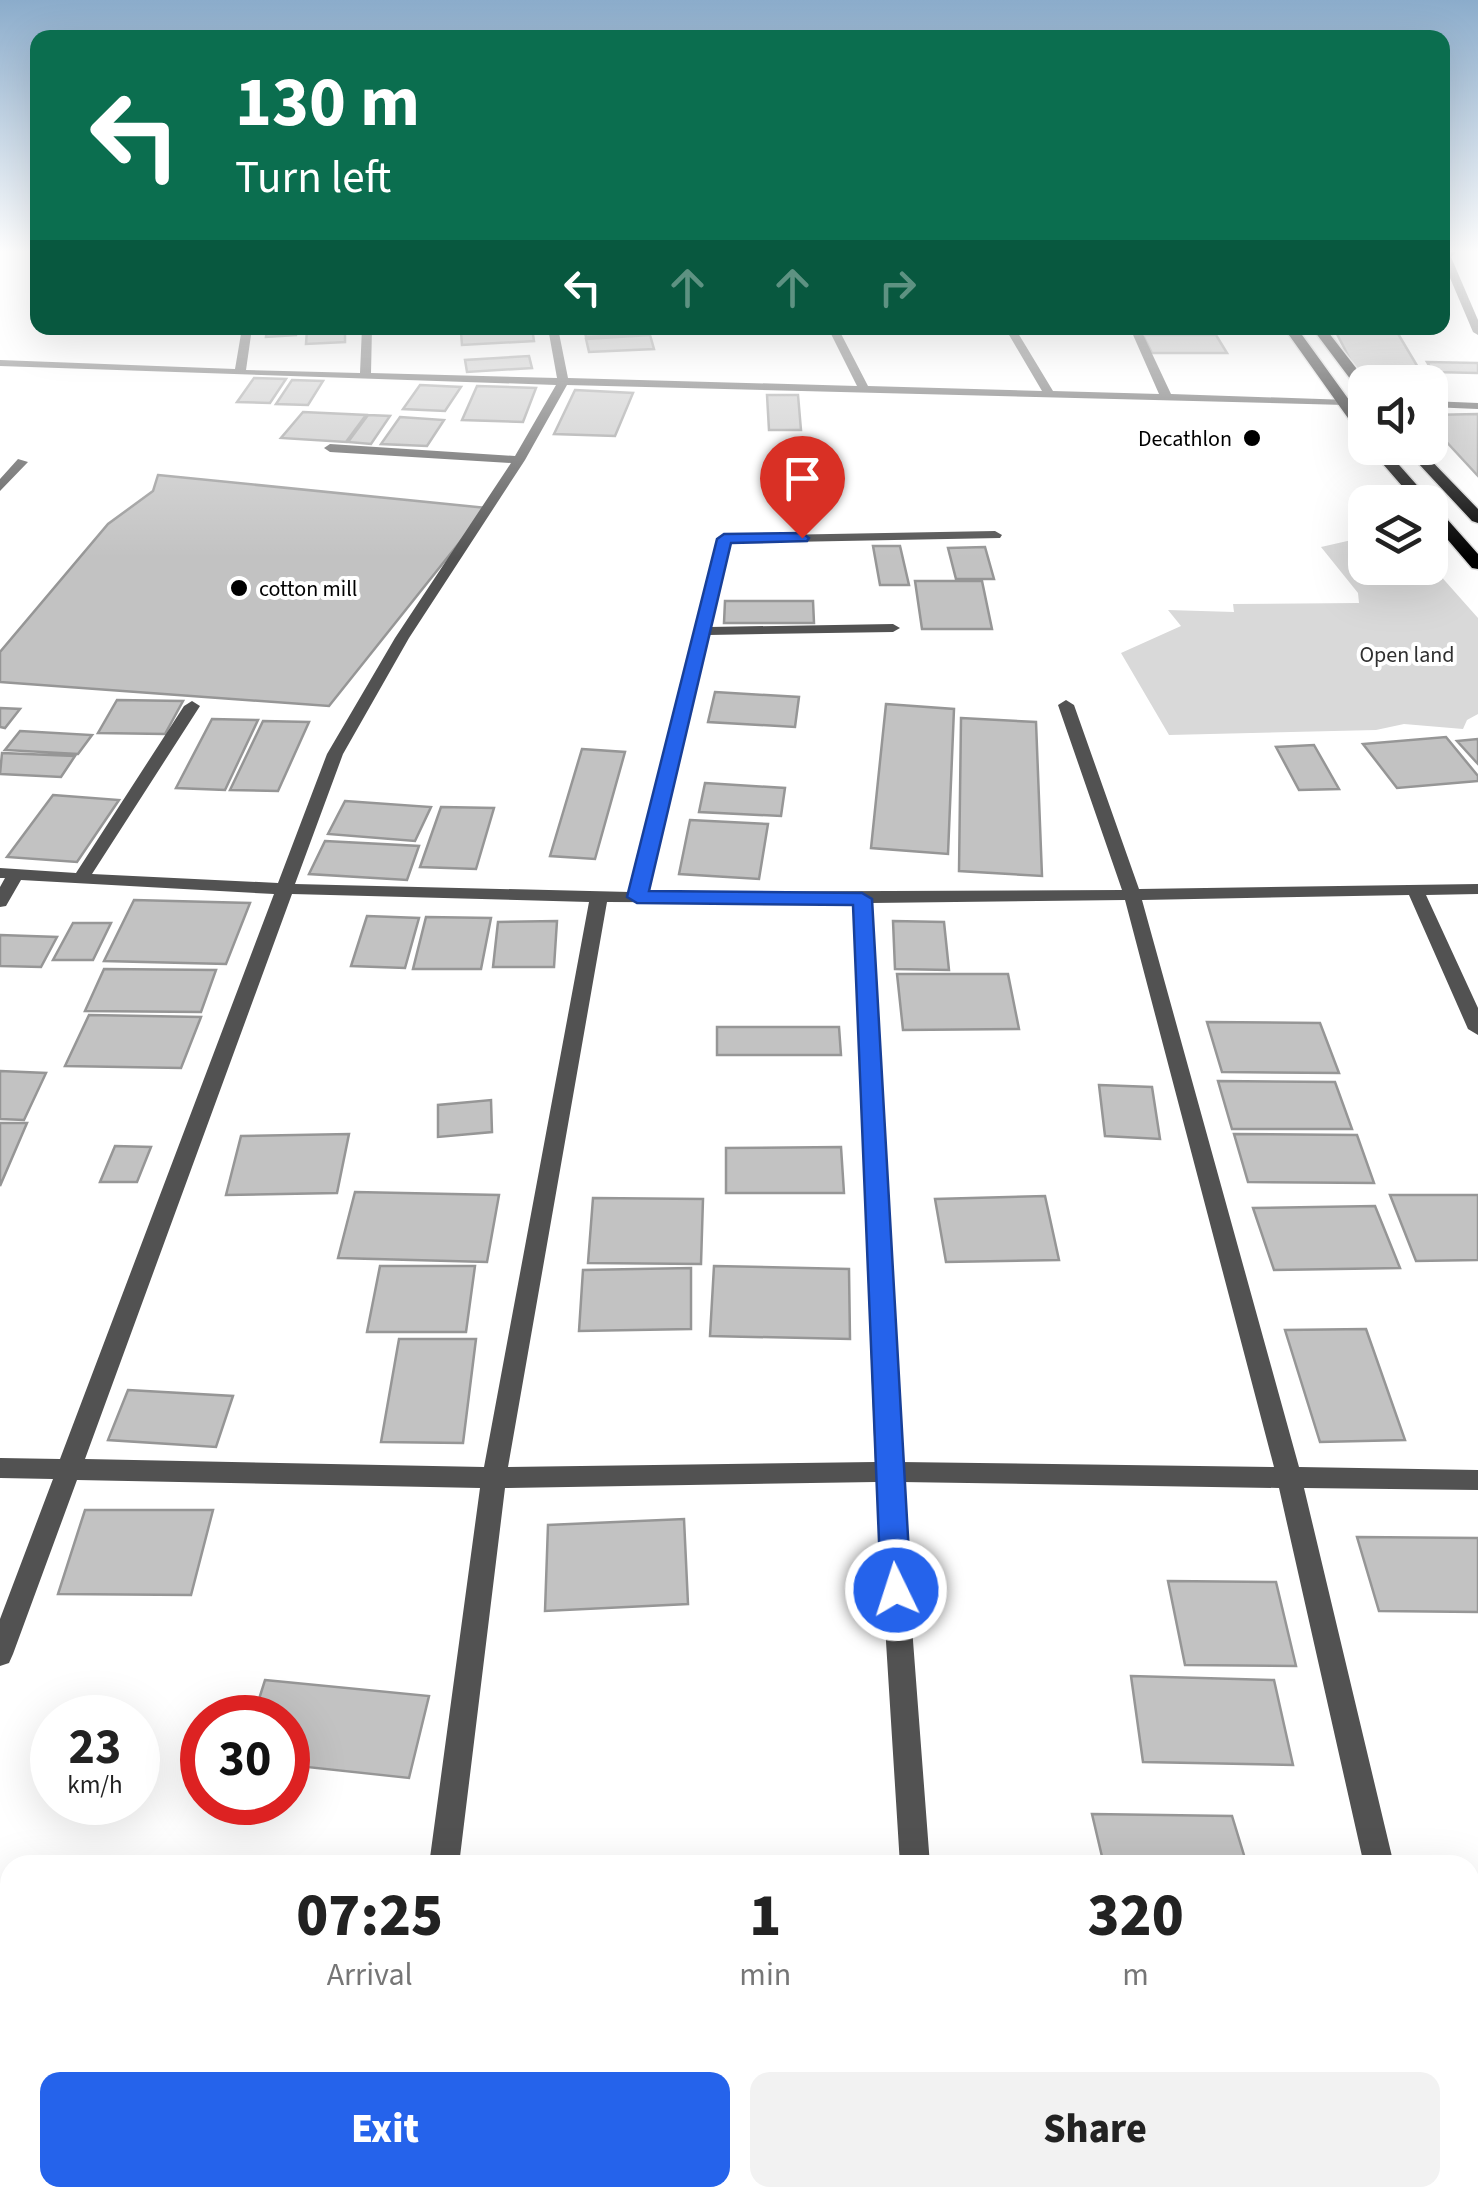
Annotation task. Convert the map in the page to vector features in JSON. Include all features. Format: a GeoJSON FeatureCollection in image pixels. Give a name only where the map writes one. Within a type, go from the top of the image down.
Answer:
{"type":"FeatureCollection","features":[{"type":"Feature","properties":{"kind":"main road"},"geometry":{"type":"LineString","coordinates":[[1308,352],[1348,408]]}},
{"type":"Feature","properties":{"kind":"main road"},"geometry":{"type":"LineString","coordinates":[[1391,465],[1409,485]]}},
{"type":"Feature","properties":{"kind":"main road"},"geometry":{"type":"LineString","coordinates":[[1427,465],[1478,518]]}},
{"type":"Feature","properties":{"kind":"main road"},"geometry":{"type":"LineString","coordinates":[[1448,530],[1478,564]]}},
{"type":"Feature","properties":{"kind":"street"},"geometry":{"type":"LineString","coordinates":[[240,373],[243,352]]}},
{"type":"Feature","properties":{"kind":"street"},"geometry":{"type":"LineString","coordinates":[[365,375],[366,352]]}},
{"type":"Feature","properties":{"kind":"street"},"geometry":{"type":"LineString","coordinates":[[0,1654],[335,754],[402,638],[519,460],[563,382],[557,352]]}},
{"type":"Feature","properties":{"kind":"street"},"geometry":{"type":"LineString","coordinates":[[845,352],[864,389]]}},
{"type":"Feature","properties":{"kind":"street"},"geometry":{"type":"LineString","coordinates":[[1024,352],[1049,393]]}},
{"type":"Feature","properties":{"kind":"street"},"geometry":{"type":"LineString","coordinates":[[1146,352],[1166,396]]}},
{"type":"Feature","properties":{"kind":"street"},"geometry":{"type":"LineString","coordinates":[[0,363],[240,373],[1344,402]]}},
{"type":"Feature","properties":{"kind":"street"},"geometry":{"type":"LineString","coordinates":[[1448,405],[1478,406]]}},
{"type":"Feature","properties":{"kind":"street"},"geometry":{"type":"LineString","coordinates":[[330,448],[519,460]]}},
{"type":"Feature","properties":{"kind":"street"},"geometry":{"type":"LineString","coordinates":[[0,487],[22,462]]}},
{"type":"Feature","properties":{"kind":"street"},"geometry":{"type":"LineString","coordinates":[[637,897],[724,539],[995,536]]}},
{"type":"Feature","properties":{"kind":"street"},"geometry":{"type":"LineString","coordinates":[[702,631],[893,628]]}},
{"type":"Feature","properties":{"kind":"street"},"geometry":{"type":"LineString","coordinates":[[1066,705],[1132,894],[1288,1478],[1377,1855]]}},
{"type":"Feature","properties":{"kind":"street"},"geometry":{"type":"LineString","coordinates":[[80,878],[192,706]]}},
{"type":"Feature","properties":{"kind":"street"},"geometry":{"type":"LineString","coordinates":[[0,902],[8,874],[285,892],[637,897],[862,899],[1478,889]]}},
{"type":"Feature","properties":{"kind":"street"},"geometry":{"type":"LineString","coordinates":[[1415,890],[1478,1028]]}},
{"type":"Feature","properties":{"kind":"street"},"geometry":{"type":"LineString","coordinates":[[445,1855],[494,1478],[599,896]]}},
{"type":"Feature","properties":{"kind":"street"},"geometry":{"type":"LineString","coordinates":[[862,899],[888,1472],[914,1855]]}},
{"type":"Feature","properties":{"kind":"street"},"geometry":{"type":"LineString","coordinates":[[0,1468],[494,1478],[888,1472],[1478,1480]]}},
{"type":"Feature","properties":{"kind":"green space","name":"Open land"},"geometry":{"type":"Polygon","coordinates":[[[1348,541],[1348,581],[1321,547],[1348,541]]]}},
{"type":"Feature","properties":{"kind":"green space","name":"Open land"},"geometry":{"type":"Polygon","coordinates":[[[1448,584],[1478,618],[1478,714],[1467,720],[1463,729],[1404,724],[1376,730],[1169,735],[1121,653],[1181,626],[1168,610],[1234,612],[1233,604],[1359,603],[1352,585],[1448,584]]]}},
{"type":"Feature","properties":{"kind":"building"},"geometry":{"type":"Polygon","coordinates":[[[1151,352],[1227,353],[1152,353],[1151,352]]]}},
{"type":"Feature","properties":{"kind":"building"},"geometry":{"type":"Polygon","coordinates":[[[1346,352],[1409,352],[1417,365],[1353,365],[1346,352]]]}},
{"type":"Feature","properties":{"kind":"building"},"geometry":{"type":"Polygon","coordinates":[[[529,356],[532,368],[467,372],[465,360],[529,356]]]}},
{"type":"Feature","properties":{"kind":"building"},"geometry":{"type":"Polygon","coordinates":[[[1427,362],[1478,363],[1478,373],[1448,372],[1448,365],[1427,362]]]}},
{"type":"Feature","properties":{"kind":"building"},"geometry":{"type":"Polygon","coordinates":[[[254,378],[286,379],[270,403],[237,402],[254,378]]]}},
{"type":"Feature","properties":{"kind":"building"},"geometry":{"type":"Polygon","coordinates":[[[292,380],[323,381],[308,405],[276,404],[292,380]]]}},
{"type":"Feature","properties":{"kind":"building"},"geometry":{"type":"Polygon","coordinates":[[[420,385],[461,387],[445,411],[403,409],[420,385]]]}},
{"type":"Feature","properties":{"kind":"building"},"geometry":{"type":"Polygon","coordinates":[[[477,386],[536,388],[523,422],[462,420],[477,386]]]}},
{"type":"Feature","properties":{"kind":"building"},"geometry":{"type":"Polygon","coordinates":[[[575,390],[633,393],[615,436],[554,434],[575,390]]]}},
{"type":"Feature","properties":{"kind":"building"},"geometry":{"type":"Polygon","coordinates":[[[767,395],[798,395],[801,430],[769,430],[767,395]]]}},
{"type":"Feature","properties":{"kind":"building"},"geometry":{"type":"Polygon","coordinates":[[[303,412],[366,415],[346,442],[281,438],[303,412]]]}},
{"type":"Feature","properties":{"kind":"building"},"geometry":{"type":"Polygon","coordinates":[[[1478,414],[1478,476],[1448,444],[1448,415],[1478,414]]]}},
{"type":"Feature","properties":{"kind":"building"},"geometry":{"type":"Polygon","coordinates":[[[368,415],[390,416],[371,444],[348,442],[368,415]]]}},
{"type":"Feature","properties":{"kind":"building"},"geometry":{"type":"Polygon","coordinates":[[[400,417],[444,420],[427,446],[381,444],[400,417]]]}},
{"type":"Feature","properties":{"kind":"building","name":"cotton mill"},"geometry":{"type":"Polygon","coordinates":[[[158,475],[487,508],[329,706],[0,682],[0,652],[108,524],[153,491],[158,475]]]}},
{"type":"Feature","properties":{"kind":"building"},"geometry":{"type":"Polygon","coordinates":[[[873,546],[900,546],[909,585],[880,585],[873,546]]]}},
{"type":"Feature","properties":{"kind":"building"},"geometry":{"type":"Polygon","coordinates":[[[985,547],[994,579],[956,579],[948,548],[985,547]]]}},
{"type":"Feature","properties":{"kind":"building"},"geometry":{"type":"Polygon","coordinates":[[[915,581],[982,581],[992,629],[922,629],[915,581]]]}},
{"type":"Feature","properties":{"kind":"building"},"geometry":{"type":"Polygon","coordinates":[[[725,601],[813,601],[814,623],[724,623],[725,601]]]}},
{"type":"Feature","properties":{"kind":"building"},"geometry":{"type":"Polygon","coordinates":[[[715,692],[799,697],[795,727],[708,722],[715,692]]]}},
{"type":"Feature","properties":{"kind":"building"},"geometry":{"type":"Polygon","coordinates":[[[117,700],[183,701],[165,734],[98,733],[117,700]]]}},
{"type":"Feature","properties":{"kind":"building"},"geometry":{"type":"Polygon","coordinates":[[[886,704],[954,709],[948,854],[871,848],[886,704]]]}},
{"type":"Feature","properties":{"kind":"building"},"geometry":{"type":"Polygon","coordinates":[[[0,708],[20,709],[5,728],[0,727],[0,708]]]}},
{"type":"Feature","properties":{"kind":"building"},"geometry":{"type":"Polygon","coordinates":[[[961,718],[1036,722],[1042,876],[959,871],[961,718]]]}},
{"type":"Feature","properties":{"kind":"building"},"geometry":{"type":"Polygon","coordinates":[[[212,719],[258,720],[225,790],[176,788],[212,719]]]}},
{"type":"Feature","properties":{"kind":"building"},"geometry":{"type":"Polygon","coordinates":[[[263,721],[309,722],[278,791],[230,790],[263,721]]]}},
{"type":"Feature","properties":{"kind":"building"},"geometry":{"type":"Polygon","coordinates":[[[20,731],[92,735],[78,754],[5,750],[20,731]]]}},
{"type":"Feature","properties":{"kind":"building"},"geometry":{"type":"Polygon","coordinates":[[[1446,737],[1478,781],[1397,788],[1363,744],[1446,737]]]}},
{"type":"Feature","properties":{"kind":"building"},"geometry":{"type":"Polygon","coordinates":[[[1478,739],[1478,764],[1457,741],[1478,739]]]}},
{"type":"Feature","properties":{"kind":"building"},"geometry":{"type":"Polygon","coordinates":[[[1314,745],[1339,789],[1299,790],[1276,747],[1314,745]]]}},
{"type":"Feature","properties":{"kind":"building"},"geometry":{"type":"Polygon","coordinates":[[[582,749],[625,752],[595,859],[550,856],[582,749]]]}},
{"type":"Feature","properties":{"kind":"building"},"geometry":{"type":"Polygon","coordinates":[[[2,753],[75,756],[61,777],[0,774],[2,753]]]}},
{"type":"Feature","properties":{"kind":"building"},"geometry":{"type":"Polygon","coordinates":[[[705,783],[785,788],[781,816],[699,812],[705,783]]]}},
{"type":"Feature","properties":{"kind":"building"},"geometry":{"type":"Polygon","coordinates":[[[53,795],[119,800],[77,862],[7,857],[53,795]]]}},
{"type":"Feature","properties":{"kind":"building"},"geometry":{"type":"Polygon","coordinates":[[[345,801],[431,807],[415,841],[328,834],[345,801]]]}},
{"type":"Feature","properties":{"kind":"building"},"geometry":{"type":"Polygon","coordinates":[[[441,807],[494,808],[476,869],[420,867],[441,807]]]}},
{"type":"Feature","properties":{"kind":"building"},"geometry":{"type":"Polygon","coordinates":[[[690,820],[768,824],[759,879],[679,874],[690,820]]]}},
{"type":"Feature","properties":{"kind":"building"},"geometry":{"type":"Polygon","coordinates":[[[325,841],[419,846],[407,880],[309,874],[325,841]]]}},
{"type":"Feature","properties":{"kind":"building"},"geometry":{"type":"Polygon","coordinates":[[[134,900],[250,903],[226,964],[104,961],[134,900]]]}},
{"type":"Feature","properties":{"kind":"building"},"geometry":{"type":"Polygon","coordinates":[[[367,916],[419,918],[405,968],[351,966],[367,916]]]}},
{"type":"Feature","properties":{"kind":"building"},"geometry":{"type":"Polygon","coordinates":[[[426,917],[491,918],[481,969],[413,969],[426,917]]]}},
{"type":"Feature","properties":{"kind":"building"},"geometry":{"type":"Polygon","coordinates":[[[557,921],[554,967],[493,967],[498,922],[557,921]]]}},
{"type":"Feature","properties":{"kind":"building"},"geometry":{"type":"Polygon","coordinates":[[[893,921],[944,922],[949,970],[895,969],[893,921]]]}},
{"type":"Feature","properties":{"kind":"building"},"geometry":{"type":"Polygon","coordinates":[[[73,923],[111,923],[93,960],[53,960],[73,923]]]}},
{"type":"Feature","properties":{"kind":"building"},"geometry":{"type":"Polygon","coordinates":[[[0,935],[57,937],[41,967],[0,966],[0,935]]]}},
{"type":"Feature","properties":{"kind":"building"},"geometry":{"type":"Polygon","coordinates":[[[104,969],[216,970],[201,1012],[85,1011],[104,969]]]}},
{"type":"Feature","properties":{"kind":"building"},"geometry":{"type":"Polygon","coordinates":[[[897,974],[1008,974],[1019,1029],[903,1030],[897,974]]]}},
{"type":"Feature","properties":{"kind":"building"},"geometry":{"type":"Polygon","coordinates":[[[89,1015],[201,1017],[181,1068],[65,1066],[89,1015]]]}},
{"type":"Feature","properties":{"kind":"building"},"geometry":{"type":"Polygon","coordinates":[[[1207,1022],[1320,1023],[1339,1073],[1222,1072],[1207,1022]]]}},
{"type":"Feature","properties":{"kind":"building"},"geometry":{"type":"Polygon","coordinates":[[[717,1027],[839,1027],[841,1055],[717,1055],[717,1027]]]}},
{"type":"Feature","properties":{"kind":"building"},"geometry":{"type":"Polygon","coordinates":[[[0,1071],[46,1073],[24,1120],[0,1119],[0,1071]]]}},
{"type":"Feature","properties":{"kind":"building"},"geometry":{"type":"Polygon","coordinates":[[[1218,1081],[1335,1082],[1352,1129],[1232,1129],[1218,1081]]]}},
{"type":"Feature","properties":{"kind":"building"},"geometry":{"type":"Polygon","coordinates":[[[1099,1085],[1152,1087],[1160,1139],[1105,1136],[1099,1085]]]}},
{"type":"Feature","properties":{"kind":"building"},"geometry":{"type":"Polygon","coordinates":[[[491,1100],[492,1132],[438,1137],[438,1105],[491,1100]]]}},
{"type":"Feature","properties":{"kind":"building"},"geometry":{"type":"Polygon","coordinates":[[[0,1123],[27,1123],[0,1186],[0,1123]]]}},
{"type":"Feature","properties":{"kind":"building"},"geometry":{"type":"Polygon","coordinates":[[[349,1134],[337,1193],[226,1195],[241,1136],[349,1134]]]}},
{"type":"Feature","properties":{"kind":"building"},"geometry":{"type":"Polygon","coordinates":[[[1234,1134],[1357,1135],[1374,1183],[1248,1182],[1234,1134]]]}},
{"type":"Feature","properties":{"kind":"building"},"geometry":{"type":"Polygon","coordinates":[[[115,1146],[151,1147],[137,1182],[100,1182],[115,1146]]]}},
{"type":"Feature","properties":{"kind":"building"},"geometry":{"type":"Polygon","coordinates":[[[841,1147],[844,1193],[726,1193],[726,1148],[841,1147]]]}},
{"type":"Feature","properties":{"kind":"building"},"geometry":{"type":"Polygon","coordinates":[[[355,1192],[499,1195],[487,1262],[338,1258],[355,1192]]]}},
{"type":"Feature","properties":{"kind":"building"},"geometry":{"type":"Polygon","coordinates":[[[1390,1195],[1478,1195],[1478,1260],[1416,1261],[1390,1195]]]}},
{"type":"Feature","properties":{"kind":"building"},"geometry":{"type":"Polygon","coordinates":[[[1045,1196],[1059,1260],[946,1262],[935,1199],[1045,1196]]]}},
{"type":"Feature","properties":{"kind":"building"},"geometry":{"type":"Polygon","coordinates":[[[593,1198],[703,1199],[701,1264],[588,1263],[593,1198]]]}},
{"type":"Feature","properties":{"kind":"building"},"geometry":{"type":"Polygon","coordinates":[[[1375,1206],[1400,1268],[1274,1270],[1253,1208],[1375,1206]]]}},
{"type":"Feature","properties":{"kind":"building"},"geometry":{"type":"Polygon","coordinates":[[[380,1266],[475,1266],[466,1332],[367,1332],[380,1266]]]}},
{"type":"Feature","properties":{"kind":"building"},"geometry":{"type":"Polygon","coordinates":[[[714,1266],[849,1269],[850,1339],[710,1336],[714,1266]]]}},
{"type":"Feature","properties":{"kind":"building"},"geometry":{"type":"Polygon","coordinates":[[[691,1268],[691,1329],[579,1331],[583,1270],[691,1268]]]}},
{"type":"Feature","properties":{"kind":"building"},"geometry":{"type":"Polygon","coordinates":[[[1366,1329],[1405,1440],[1320,1442],[1285,1330],[1366,1329]]]}},
{"type":"Feature","properties":{"kind":"building"},"geometry":{"type":"Polygon","coordinates":[[[399,1339],[476,1339],[463,1443],[381,1442],[399,1339]]]}},
{"type":"Feature","properties":{"kind":"building"},"geometry":{"type":"Polygon","coordinates":[[[128,1390],[233,1396],[216,1447],[108,1440],[128,1390]]]}},
{"type":"Feature","properties":{"kind":"building"},"geometry":{"type":"Polygon","coordinates":[[[85,1510],[213,1510],[191,1595],[58,1594],[85,1510]]]}},
{"type":"Feature","properties":{"kind":"building"},"geometry":{"type":"Polygon","coordinates":[[[684,1519],[688,1604],[545,1611],[548,1525],[684,1519]]]}},
{"type":"Feature","properties":{"kind":"building"},"geometry":{"type":"Polygon","coordinates":[[[1357,1537],[1478,1538],[1478,1612],[1379,1611],[1357,1537]]]}},
{"type":"Feature","properties":{"kind":"building"},"geometry":{"type":"Polygon","coordinates":[[[1168,1581],[1276,1582],[1296,1666],[1185,1665],[1168,1581]]]}},
{"type":"Feature","properties":{"kind":"building"},"geometry":{"type":"Polygon","coordinates":[[[1131,1676],[1274,1680],[1293,1765],[1143,1762],[1131,1676]]]}},
{"type":"Feature","properties":{"kind":"building"},"geometry":{"type":"Polygon","coordinates":[[[265,1680],[429,1696],[409,1778],[310,1767],[310,1695],[260,1695],[265,1680]]]}},
{"type":"Feature","properties":{"kind":"building"},"geometry":{"type":"Polygon","coordinates":[[[1092,1814],[1232,1816],[1244,1855],[1102,1855],[1092,1814]]]}},
{"type":"Feature","properties":{"kind":"place","name":"Decathlon"},"geometry":{"type":"Point","coordinates":[1252,438]}},
{"type":"Feature","properties":{"kind":"place","name":"cotton mill"},"geometry":{"type":"Point","coordinates":[239,588]}},
{"type":"Feature","properties":{"kind":"route"},"geometry":{"type":"LineString","coordinates":[[802,538],[724,539],[637,897],[862,899],[896,1590]]}}]}
